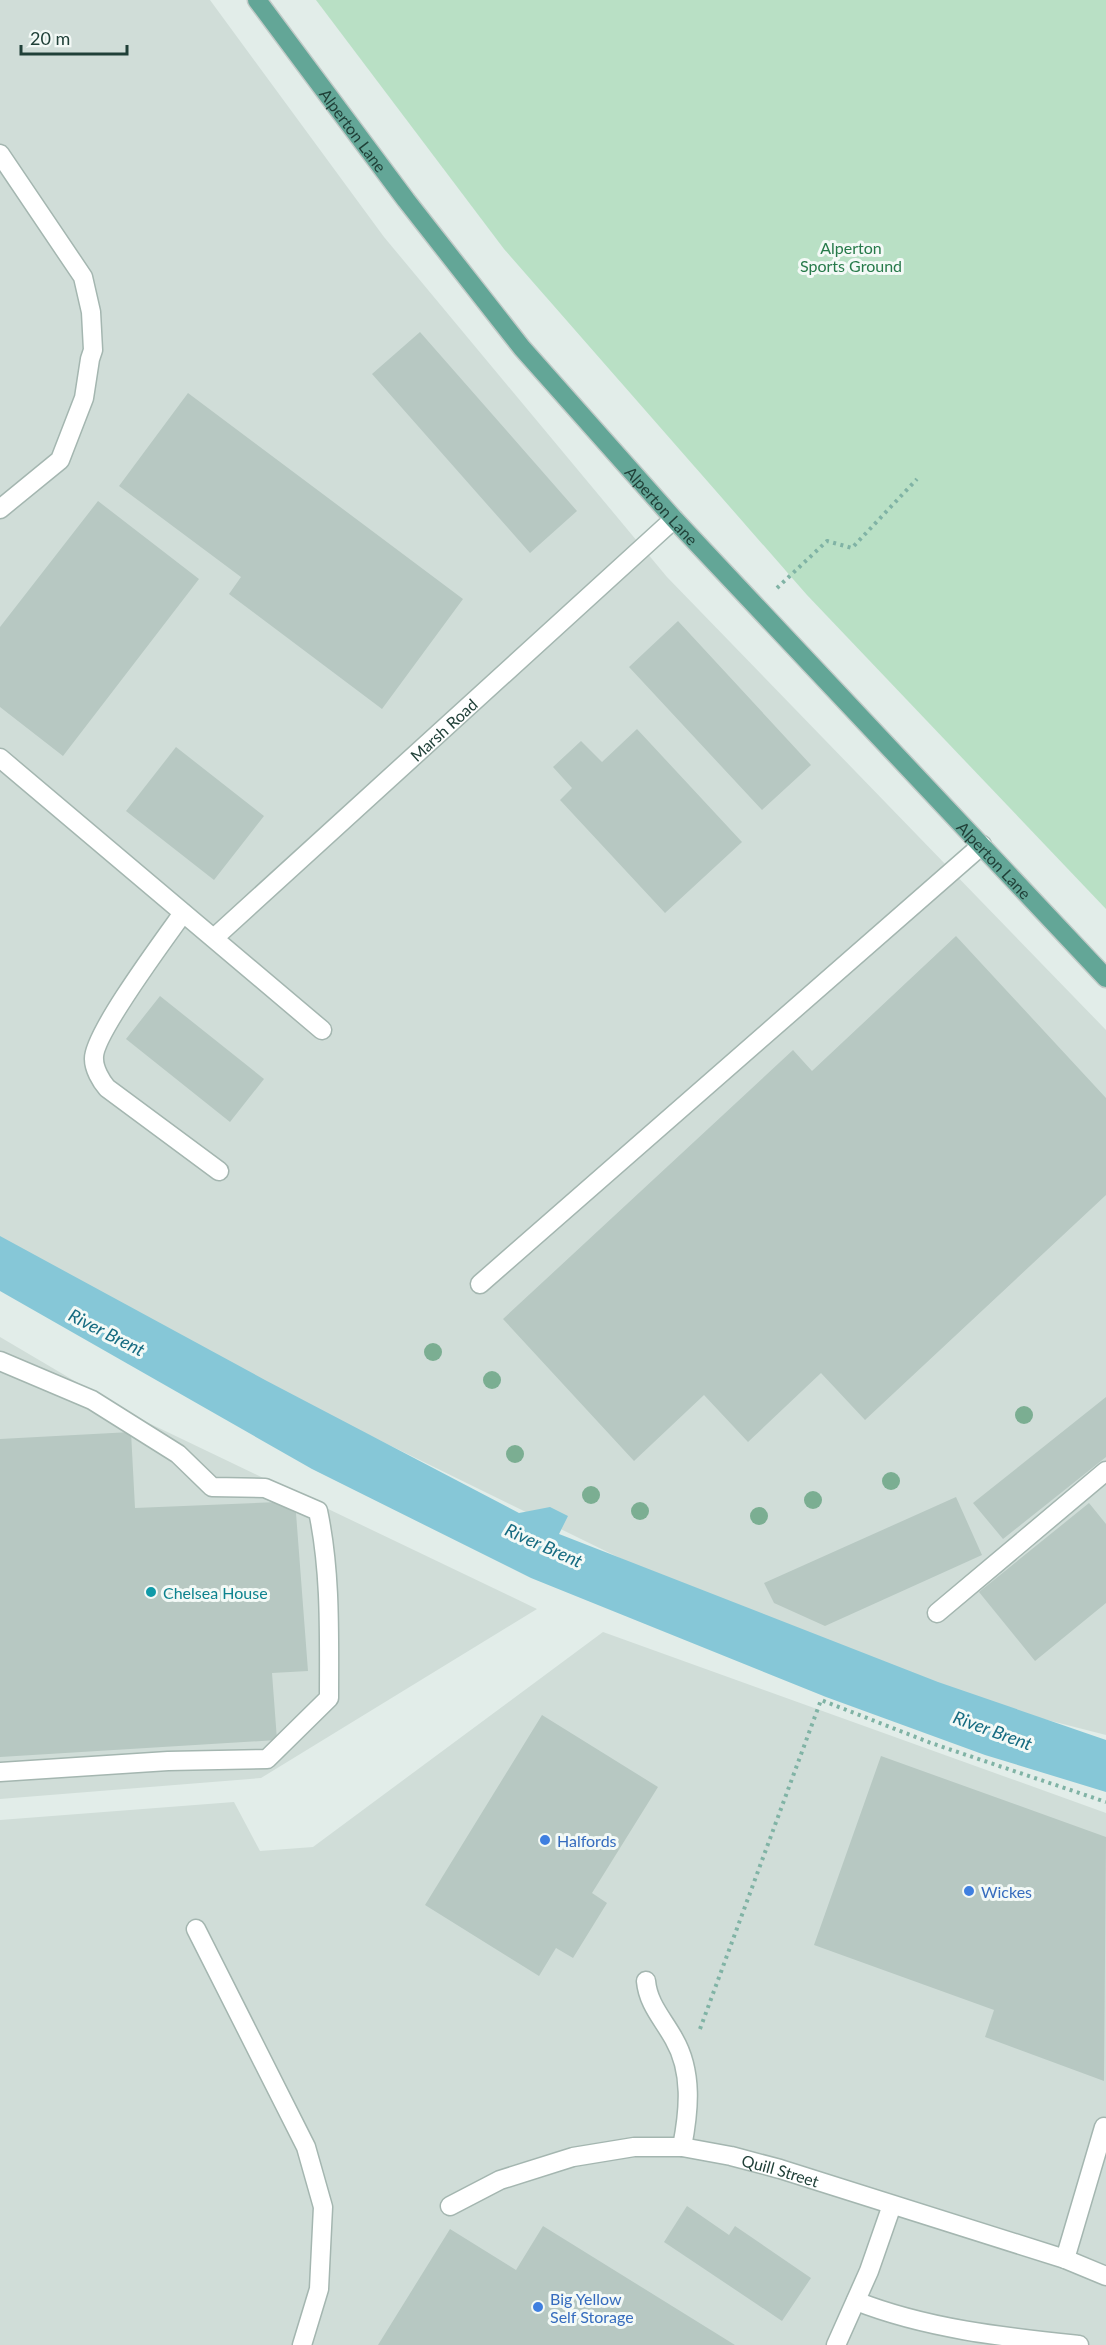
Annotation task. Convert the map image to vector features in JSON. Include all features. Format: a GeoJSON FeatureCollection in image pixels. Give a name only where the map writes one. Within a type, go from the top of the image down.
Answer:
{"type":"FeatureCollection","features":[{"type":"Feature","properties":{"kind":"main road","name":"Alperton Lane"},"geometry":{"type":"LineString","coordinates":[[257,0],[406,200],[515,339],[674,519],[1106,978]]}},
{"type":"Feature","properties":{"kind":"street"},"geometry":{"type":"LineString","coordinates":[[0,154],[83,277],[91,312],[93,350],[84,398],[60,460],[0,508]]}},
{"type":"Feature","properties":{"kind":"street","name":"Marsh Road"},"geometry":{"type":"LineString","coordinates":[[214,938],[674,519]]}},
{"type":"Feature","properties":{"kind":"street"},"geometry":{"type":"LineString","coordinates":[[0,758],[322,1030]]}},
{"type":"Feature","properties":{"kind":"street"},"geometry":{"type":"LineString","coordinates":[[480,1284],[982,845]]}},
{"type":"Feature","properties":{"kind":"street"},"geometry":{"type":"LineString","coordinates":[[183,913],[96,1042],[93,1058],[101,1081],[107,1088],[219,1171]]}},
{"type":"Feature","properties":{"kind":"street"},"geometry":{"type":"LineString","coordinates":[[0,1361],[92,1400],[177,1454],[212,1487],[265,1488],[318,1511],[324,1540],[330,1622],[329,1698],[267,1759],[168,1761],[0,1772]]}},
{"type":"Feature","properties":{"kind":"street"},"geometry":{"type":"LineString","coordinates":[[937,1613],[1106,1471]]}},
{"type":"Feature","properties":{"kind":"street"},"geometry":{"type":"LineString","coordinates":[[196,1929],[306,2147],[323,2207],[319,2289],[302,2345]]}},
{"type":"Feature","properties":{"kind":"street"},"geometry":{"type":"LineString","coordinates":[[646,1981],[647,1992],[655,2010],[675,2040],[686,2068],[688,2094],[682,2147]]}},
{"type":"Feature","properties":{"kind":"street"},"geometry":{"type":"LineString","coordinates":[[1065,2259],[1104,2127],[1106,2128]]}},
{"type":"Feature","properties":{"kind":"street","name":"Quill Street"},"geometry":{"type":"LineString","coordinates":[[450,2206],[500,2180],[573,2157],[634,2147],[682,2147],[780,2169],[1065,2259],[1106,2276]]}},
{"type":"Feature","properties":{"kind":"street"},"geometry":{"type":"LineString","coordinates":[[836,2345],[856,2301],[892,2205]]}},
{"type":"Feature","properties":{"kind":"street"},"geometry":{"type":"LineString","coordinates":[[856,2301],[886,2313],[994,2342],[1079,2345]]}},
{"type":"Feature","properties":{"kind":"path"},"geometry":{"type":"LineString","coordinates":[[756,607],[827,541],[852,548],[917,479]]}},
{"type":"Feature","properties":{"kind":"path"},"geometry":{"type":"LineString","coordinates":[[686,2068],[821,1700],[931,1743],[1106,1802]]}},
{"type":"Feature","properties":{"kind":"shaded area"},"geometry":{"type":"Polygon","coordinates":[[[0,0],[210,0],[384,237],[667,577],[1106,1030],[1106,1735],[1000,1708],[632,1564],[222,1363],[0,1239],[0,0]]]}},
{"type":"Feature","properties":{"kind":"shaded area"},"geometry":{"type":"Polygon","coordinates":[[[0,1337],[134,1416],[537,1609],[261,1778],[0,1799],[0,1337]]]}},
{"type":"Feature","properties":{"kind":"shaded area"},"geometry":{"type":"Polygon","coordinates":[[[603,1632],[1106,1813],[1106,2345],[0,2345],[0,1820],[234,1802],[260,1851],[313,1847],[603,1632]]]}},
{"type":"Feature","properties":{"kind":"green space","name":"Alperton Sports Ground"},"geometry":{"type":"Polygon","coordinates":[[[316,0],[1106,0],[1106,909],[807,595],[504,249],[316,0]]]}},
{"type":"Feature","properties":{"kind":"water","name":"River Brent"},"geometry":{"type":"Polygon","coordinates":[[[0,1236],[265,1380],[519,1513],[550,1507],[568,1516],[559,1534],[938,1682],[1106,1740],[1106,1792],[985,1755],[826,1697],[531,1578],[312,1469],[0,1291],[0,1236]]]}},
{"type":"Feature","properties":{"kind":"building"},"geometry":{"type":"Polygon","coordinates":[[[420,332],[577,511],[530,553],[372,374],[420,332]]]}},
{"type":"Feature","properties":{"kind":"building"},"geometry":{"type":"Polygon","coordinates":[[[188,393],[463,599],[382,709],[229,594],[241,577],[119,486],[188,393]]]}},
{"type":"Feature","properties":{"kind":"building"},"geometry":{"type":"Polygon","coordinates":[[[98,501],[199,579],[63,756],[0,707],[0,627],[98,501]]]}},
{"type":"Feature","properties":{"kind":"building"},"geometry":{"type":"Polygon","coordinates":[[[678,621],[811,765],[762,810],[629,667],[678,621]]]}},
{"type":"Feature","properties":{"kind":"building"},"geometry":{"type":"Polygon","coordinates":[[[637,729],[742,842],[665,913],[560,800],[572,788],[553,767],[581,741],[602,762],[637,729]]]}},
{"type":"Feature","properties":{"kind":"building"},"geometry":{"type":"Polygon","coordinates":[[[176,747],[264,816],[214,880],[126,811],[176,747]]]}},
{"type":"Feature","properties":{"kind":"building"},"geometry":{"type":"Polygon","coordinates":[[[956,936],[1106,1098],[1106,1195],[865,1420],[821,1373],[748,1442],[704,1395],[634,1461],[503,1319],[793,1050],[812,1071],[956,936]]]}},
{"type":"Feature","properties":{"kind":"building"},"geometry":{"type":"Polygon","coordinates":[[[160,996],[264,1079],[230,1122],[126,1039],[160,996]]]}},
{"type":"Feature","properties":{"kind":"building"},"geometry":{"type":"Polygon","coordinates":[[[1106,1397],[1106,1457],[1003,1539],[973,1503],[1106,1397]]]}},
{"type":"Feature","properties":{"kind":"building","name":"Chelsea House"},"geometry":{"type":"Polygon","coordinates":[[[131,1432],[135,1508],[278,1502],[296,1513],[308,1671],[272,1673],[277,1740],[0,1757],[0,1439],[131,1432]]]}},
{"type":"Feature","properties":{"kind":"building"},"geometry":{"type":"Polygon","coordinates":[[[956,1497],[982,1555],[825,1626],[774,1603],[764,1583],[956,1497]]]}},
{"type":"Feature","properties":{"kind":"building"},"geometry":{"type":"Polygon","coordinates":[[[1089,1503],[1106,1524],[1106,1603],[1035,1661],[979,1592],[1089,1503]]]}},
{"type":"Feature","properties":{"kind":"building","name":"Halfords"},"geometry":{"type":"Polygon","coordinates":[[[542,1715],[658,1787],[592,1893],[607,1903],[573,1958],[556,1948],[539,1976],[425,1905],[542,1715]]]}},
{"type":"Feature","properties":{"kind":"building","name":"Wickes"},"geometry":{"type":"Polygon","coordinates":[[[881,1756],[1106,1837],[1104,2081],[985,2037],[994,2010],[814,1945],[881,1756]]]}},
{"type":"Feature","properties":{"kind":"building"},"geometry":{"type":"Polygon","coordinates":[[[687,2206],[729,2235],[735,2226],[811,2278],[782,2321],[664,2242],[687,2206]]]}},
{"type":"Feature","properties":{"kind":"building","name":"Big Yellow Self Storage"},"geometry":{"type":"Polygon","coordinates":[[[543,2226],[735,2345],[378,2345],[450,2229],[516,2270],[543,2226]]]}},
{"type":"Feature","properties":{"kind":"place","name":"Chelsea House"},"geometry":{"type":"Point","coordinates":[151,1592]}},
{"type":"Feature","properties":{"kind":"place","name":"Halfords"},"geometry":{"type":"Point","coordinates":[545,1840]}},
{"type":"Feature","properties":{"kind":"place","name":"Wickes"},"geometry":{"type":"Point","coordinates":[969,1891]}},
{"type":"Feature","properties":{"kind":"place","name":"Big Yellow Self Storage"},"geometry":{"type":"Point","coordinates":[538,2307]}}]}
